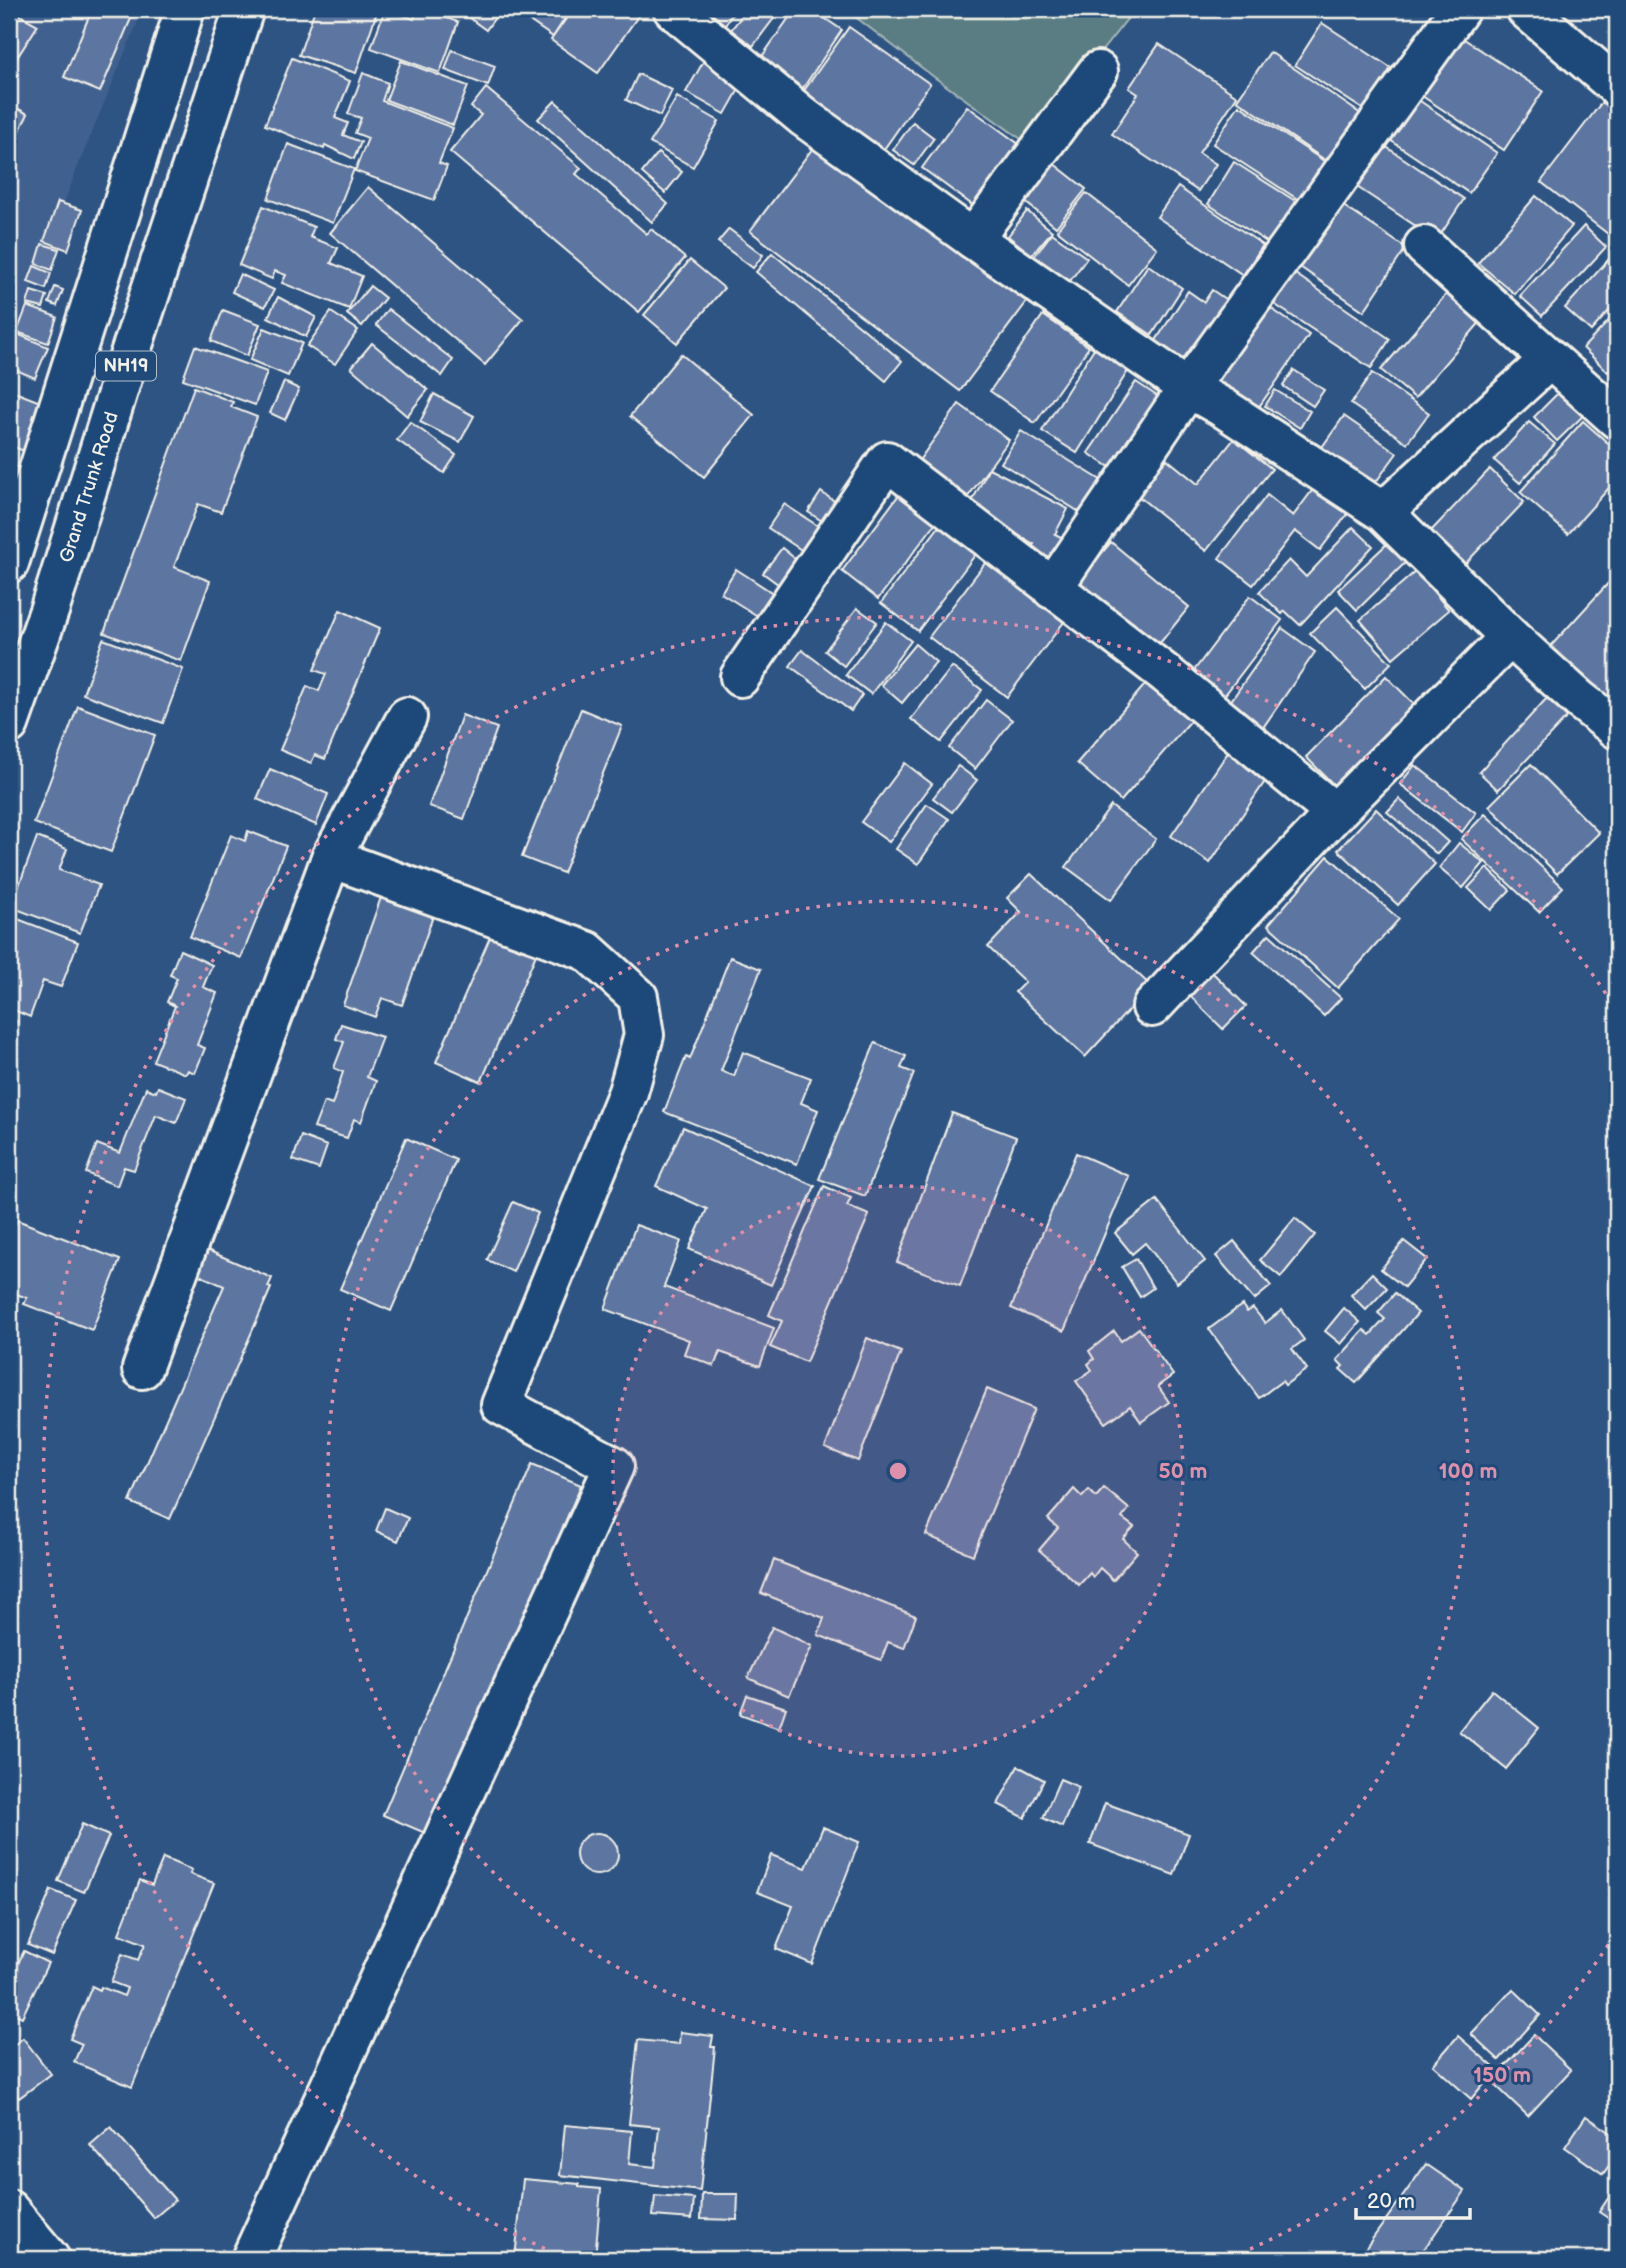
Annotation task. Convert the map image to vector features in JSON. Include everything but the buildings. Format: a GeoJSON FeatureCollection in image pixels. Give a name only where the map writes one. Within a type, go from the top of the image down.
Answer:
{"type":"FeatureCollection","features":[{"type":"Feature","properties":{"kind":"main road","name":"NH19"},"geometry":{"type":"LineString","coordinates":[[9,563],[185,9]]}},
{"type":"Feature","properties":{"kind":"main road","name":"Grand Trunk Road"},"geometry":{"type":"LineString","coordinates":[[9,724],[50,608],[122,378],[244,9]]}},
{"type":"Feature","properties":{"kind":"main road"},"geometry":{"type":"LineString","coordinates":[[673,9],[805,118],[973,239],[1188,388],[1383,512],[1510,637],[1580,700],[1617,729]]}},
{"type":"Feature","properties":{"kind":"main road"},"geometry":{"type":"LineString","coordinates":[[1052,589],[1188,388],[1461,9]]}},
{"type":"Feature","properties":{"kind":"main road"},"geometry":{"type":"LineString","coordinates":[[1526,9],[1617,87]]}},
{"type":"Feature","properties":{"kind":"main road"},"geometry":{"type":"LineString","coordinates":[[973,239],[1098,71]]}},
{"type":"Feature","properties":{"kind":"main road"},"geometry":{"type":"LineString","coordinates":[[1424,246],[1617,419]]}},
{"type":"Feature","properties":{"kind":"main road"},"geometry":{"type":"LineString","coordinates":[[1383,512],[1550,359]]}},
{"type":"Feature","properties":{"kind":"main road"},"geometry":{"type":"LineString","coordinates":[[740,677],[887,461],[1166,674],[1335,813]]}},
{"type":"Feature","properties":{"kind":"main road"},"geometry":{"type":"LineString","coordinates":[[1152,1007],[1335,813],[1510,637]]}},
{"type":"Feature","properties":{"kind":"main road"},"geometry":{"type":"LineString","coordinates":[[142,1369],[331,858],[407,717]]}},
{"type":"Feature","properties":{"kind":"main road"},"geometry":{"type":"LineString","coordinates":[[251,2259],[614,1466],[501,1405],[628,1092],[644,1035],[638,997],[587,951],[331,858]]}},
{"type":"Feature","properties":{"kind":"main road"},"geometry":{"type":"LineString","coordinates":[[9,2210],[50,2259]]}},
{"type":"Feature","properties":{"kind":"shaded area"},"geometry":{"type":"Polygon","coordinates":[[[9,9],[143,9],[78,166],[9,347],[9,9]]]}},
{"type":"Feature","properties":{"kind":"green space"},"geometry":{"type":"Polygon","coordinates":[[[845,9],[1046,9],[1059,17],[1066,9],[1135,9],[1028,144],[845,9]]]}}]}
